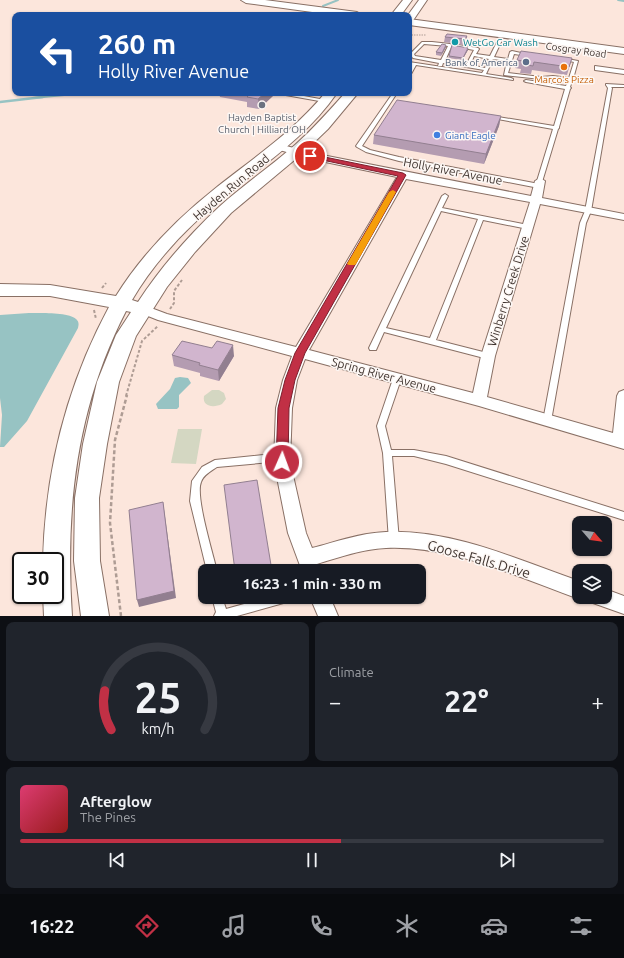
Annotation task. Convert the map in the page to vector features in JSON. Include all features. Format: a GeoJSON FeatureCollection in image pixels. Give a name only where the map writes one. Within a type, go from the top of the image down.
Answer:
{"type":"FeatureCollection","features":[{"type":"Feature","properties":{"kind":"main road"},"geometry":{"type":"LineString","coordinates":[[246,0],[287,7],[303,7],[337,12]]}},
{"type":"Feature","properties":{"kind":"main road"},"geometry":{"type":"LineString","coordinates":[[287,7],[303,12]]}},
{"type":"Feature","properties":{"kind":"main road","name":"Cosgray Road"},"geometry":{"type":"LineString","coordinates":[[412,21],[624,52]]}},
{"type":"Feature","properties":{"kind":"main road","name":"Cosgray Road"},"geometry":{"type":"LineString","coordinates":[[412,28],[624,56]]}},
{"type":"Feature","properties":{"kind":"main road","name":"Hayden Run Road"},"geometry":{"type":"LineString","coordinates":[[95,616],[87,561],[87,498],[95,444],[108,382],[126,335],[160,283],[189,248],[225,210],[296,152],[323,126],[349,96]]}},
{"type":"Feature","properties":{"kind":"main road","name":"Hayden Run Road"},"geometry":{"type":"LineString","coordinates":[[58,616],[56,567],[59,504],[68,446],[86,384],[101,341],[120,303],[137,278],[162,249],[206,204],[279,147],[299,129],[328,97]]}},
{"type":"Feature","properties":{"kind":"main road"},"geometry":{"type":"LineString","coordinates":[[0,290],[30,289],[66,292],[143,309]]}},
{"type":"Feature","properties":{"kind":"street"},"geometry":{"type":"LineString","coordinates":[[398,12],[408,0]]}},
{"type":"Feature","properties":{"kind":"street"},"geometry":{"type":"LineString","coordinates":[[412,16],[423,0]]}},
{"type":"Feature","properties":{"kind":"street"},"geometry":{"type":"LineString","coordinates":[[598,68],[624,72]]}},
{"type":"Feature","properties":{"kind":"street","name":"Holly River Avenue"},"geometry":{"type":"LineString","coordinates":[[279,147],[403,175],[624,217]]}},
{"type":"Feature","properties":{"kind":"street"},"geometry":{"type":"LineString","coordinates":[[309,564],[297,533],[282,462],[284,408],[290,380],[300,353],[403,175]]}},
{"type":"Feature","properties":{"kind":"street","name":"Winberry Creek Drive"},"geometry":{"type":"LineString","coordinates":[[479,400],[488,356],[540,184]]}},
{"type":"Feature","properties":{"kind":"street","name":"Spring River Avenue"},"geometry":{"type":"LineString","coordinates":[[143,309],[163,317],[479,400],[622,442]]}},
{"type":"Feature","properties":{"kind":"street"},"geometry":{"type":"LineString","coordinates":[[622,442],[624,396]]}},
{"type":"Feature","properties":{"kind":"street","name":"Goose Falls Drive"},"geometry":{"type":"LineString","coordinates":[[311,564],[351,547],[386,540],[421,542],[454,549],[498,562],[572,588]]}},
{"type":"Feature","properties":{"kind":"street"},"geometry":{"type":"LineString","coordinates":[[612,601],[624,605]]}},
{"type":"Feature","properties":{"kind":"street"},"geometry":{"type":"LineString","coordinates":[[323,604],[328,616]]}},
{"type":"Feature","properties":{"kind":"lane"},"geometry":{"type":"LineString","coordinates":[[484,74],[500,40]]}},
{"type":"Feature","properties":{"kind":"lane"},"geometry":{"type":"LineString","coordinates":[[467,66],[477,49],[423,43],[412,54],[418,59],[467,66],[486,68]]}},
{"type":"Feature","properties":{"kind":"lane"},"geometry":{"type":"LineString","coordinates":[[439,68],[450,45]]}},
{"type":"Feature","properties":{"kind":"lane"},"geometry":{"type":"LineString","coordinates":[[534,55],[512,52],[506,74],[572,80]]}},
{"type":"Feature","properties":{"kind":"lane"},"geometry":{"type":"LineString","coordinates":[[473,55],[509,60]]}},
{"type":"Feature","properties":{"kind":"lane"},"geometry":{"type":"LineString","coordinates":[[393,96],[359,146],[368,151],[399,159],[540,184],[572,80],[576,61],[555,58]]}},
{"type":"Feature","properties":{"kind":"lane"},"geometry":{"type":"LineString","coordinates":[[412,64],[569,88]]}},
{"type":"Feature","properties":{"kind":"lane"},"geometry":{"type":"LineString","coordinates":[[412,68],[415,64]]}},
{"type":"Feature","properties":{"kind":"lane"},"geometry":{"type":"LineString","coordinates":[[547,421],[584,223],[588,211],[610,88],[608,85],[624,86]]}},
{"type":"Feature","properties":{"kind":"lane"},"geometry":{"type":"LineString","coordinates":[[316,96],[328,97]]}},
{"type":"Feature","properties":{"kind":"lane"},"geometry":{"type":"LineString","coordinates":[[390,100],[398,101]]}},
{"type":"Feature","properties":{"kind":"lane"},"geometry":{"type":"LineString","coordinates":[[489,116],[557,128]]}},
{"type":"Feature","properties":{"kind":"lane"},"geometry":{"type":"LineString","coordinates":[[373,348],[445,196]]}},
{"type":"Feature","properties":{"kind":"lane"},"geometry":{"type":"LineString","coordinates":[[439,209],[528,227]]}},
{"type":"Feature","properties":{"kind":"lane"},"geometry":{"type":"LineString","coordinates":[[432,341],[482,218]]}},
{"type":"Feature","properties":{"kind":"lane"},"geometry":{"type":"LineString","coordinates":[[382,329],[488,356]]}},
{"type":"Feature","properties":{"kind":"lane"},"geometry":{"type":"LineString","coordinates":[[394,541],[387,453],[381,426],[397,378]]}},
{"type":"Feature","properties":{"kind":"lane"},"geometry":{"type":"LineString","coordinates":[[387,453],[414,453],[446,460],[624,516]]}},
{"type":"Feature","properties":{"kind":"lane"},"geometry":{"type":"LineString","coordinates":[[210,564],[195,501],[196,481],[205,470],[215,464],[282,457]]}},
{"type":"Feature","properties":{"kind":"lane"},"geometry":{"type":"LineString","coordinates":[[218,604],[220,616],[262,604]]}},
{"type":"Feature","properties":{"kind":"path"},"geometry":{"type":"LineString","coordinates":[[171,307],[174,303],[174,291],[182,280]]}},
{"type":"Feature","properties":{"kind":"path"},"geometry":{"type":"LineString","coordinates":[[89,308],[95,311],[96,320],[94,325]]}},
{"type":"Feature","properties":{"kind":"path"},"geometry":{"type":"LineString","coordinates":[[121,616],[110,523],[115,440],[142,341],[158,326]]}},
{"type":"Feature","properties":{"kind":"green space"},"geometry":{"type":"Polygon","coordinates":[[[212,390],[219,390],[224,393],[226,399],[222,404],[209,406],[205,402],[204,396],[212,390]]]}},
{"type":"Feature","properties":{"kind":"green space"},"geometry":{"type":"Polygon","coordinates":[[[178,429],[202,429],[196,464],[171,463],[178,429]]]}},
{"type":"Feature","properties":{"kind":"water"},"geometry":{"type":"Polygon","coordinates":[[[54,313],[67,315],[76,319],[79,324],[27,421],[4,447],[0,447],[2,415],[0,398],[0,315],[54,313]]]}},
{"type":"Feature","properties":{"kind":"water"},"geometry":{"type":"Polygon","coordinates":[[[175,378],[188,378],[191,383],[179,395],[179,407],[177,409],[158,409],[156,404],[170,389],[175,378]]]}},
{"type":"Feature","properties":{"kind":"building"},"geometry":{"type":"Polygon","coordinates":[[[447,34],[467,36],[465,39],[445,37],[447,34]]]}},
{"type":"Feature","properties":{"kind":"building"},"geometry":{"type":"Polygon","coordinates":[[[442,44],[446,45],[442,53],[436,52],[442,44]]]}},
{"type":"Feature","properties":{"kind":"building"},"geometry":{"type":"Polygon","coordinates":[[[452,45],[468,48],[463,58],[449,56],[452,45]]]}},
{"type":"Feature","properties":{"kind":"building"},"geometry":{"type":"Polygon","coordinates":[[[521,51],[572,58],[569,67],[534,62],[533,66],[522,64],[523,61],[517,60],[521,51]]]}},
{"type":"Feature","properties":{"kind":"building"},"geometry":{"type":"Polygon","coordinates":[[[248,96],[262,96],[258,99],[247,97],[248,96]]]}},
{"type":"Feature","properties":{"kind":"building","name":"Giant Eagle"},"geometry":{"type":"Polygon","coordinates":[[[397,100],[501,116],[486,154],[374,135],[397,100]]]}},
{"type":"Feature","properties":{"kind":"building"},"geometry":{"type":"Polygon","coordinates":[[[182,341],[212,348],[217,341],[233,345],[218,370],[172,355],[182,341]]]}},
{"type":"Feature","properties":{"kind":"building"},"geometry":{"type":"Polygon","coordinates":[[[257,480],[271,564],[234,564],[224,485],[257,480]]]}},
{"type":"Feature","properties":{"kind":"building"},"geometry":{"type":"Polygon","coordinates":[[[163,502],[174,591],[137,600],[129,510],[163,502]]]}},
{"type":"Feature","properties":{"kind":"waterway"},"geometry":{"type":"LineString","coordinates":[[323,6],[338,0]]}},
{"type":"Feature","properties":{"kind":"waterway"},"geometry":{"type":"LineString","coordinates":[[618,0],[624,1]]}},
{"type":"Feature","properties":{"kind":"waterway"},"geometry":{"type":"LineString","coordinates":[[41,97],[54,96]]}},
{"type":"Feature","properties":{"kind":"waterway"},"geometry":{"type":"LineString","coordinates":[[0,102],[41,97]]}},
{"type":"Feature","properties":{"kind":"waterway"},"geometry":{"type":"LineString","coordinates":[[33,98],[41,97]]}},
{"type":"Feature","properties":{"kind":"slow traffic"},"geometry":{"type":"LineString","coordinates":[[352,264],[393,192]]}},
{"type":"Feature","properties":{"kind":"place","name":"WetGo Car Wash"},"geometry":{"type":"Point","coordinates":[455,42]}},
{"type":"Feature","properties":{"kind":"place","name":"Bank of America"},"geometry":{"type":"Point","coordinates":[526,62]}},
{"type":"Feature","properties":{"kind":"place","name":"Marco's Pizza"},"geometry":{"type":"Point","coordinates":[564,67]}},
{"type":"Feature","properties":{"kind":"place","name":"Hayden Baptist Church | Hilliard OH"},"geometry":{"type":"Point","coordinates":[262,105]}},
{"type":"Feature","properties":{"kind":"place","name":"Giant Eagle"},"geometry":{"type":"Point","coordinates":[437,135]}},
{"type":"Feature","properties":{"kind":"route"},"geometry":{"type":"LineString","coordinates":[[282,462],[284,408],[290,380],[300,353],[403,175],[310,156]]}}]}
